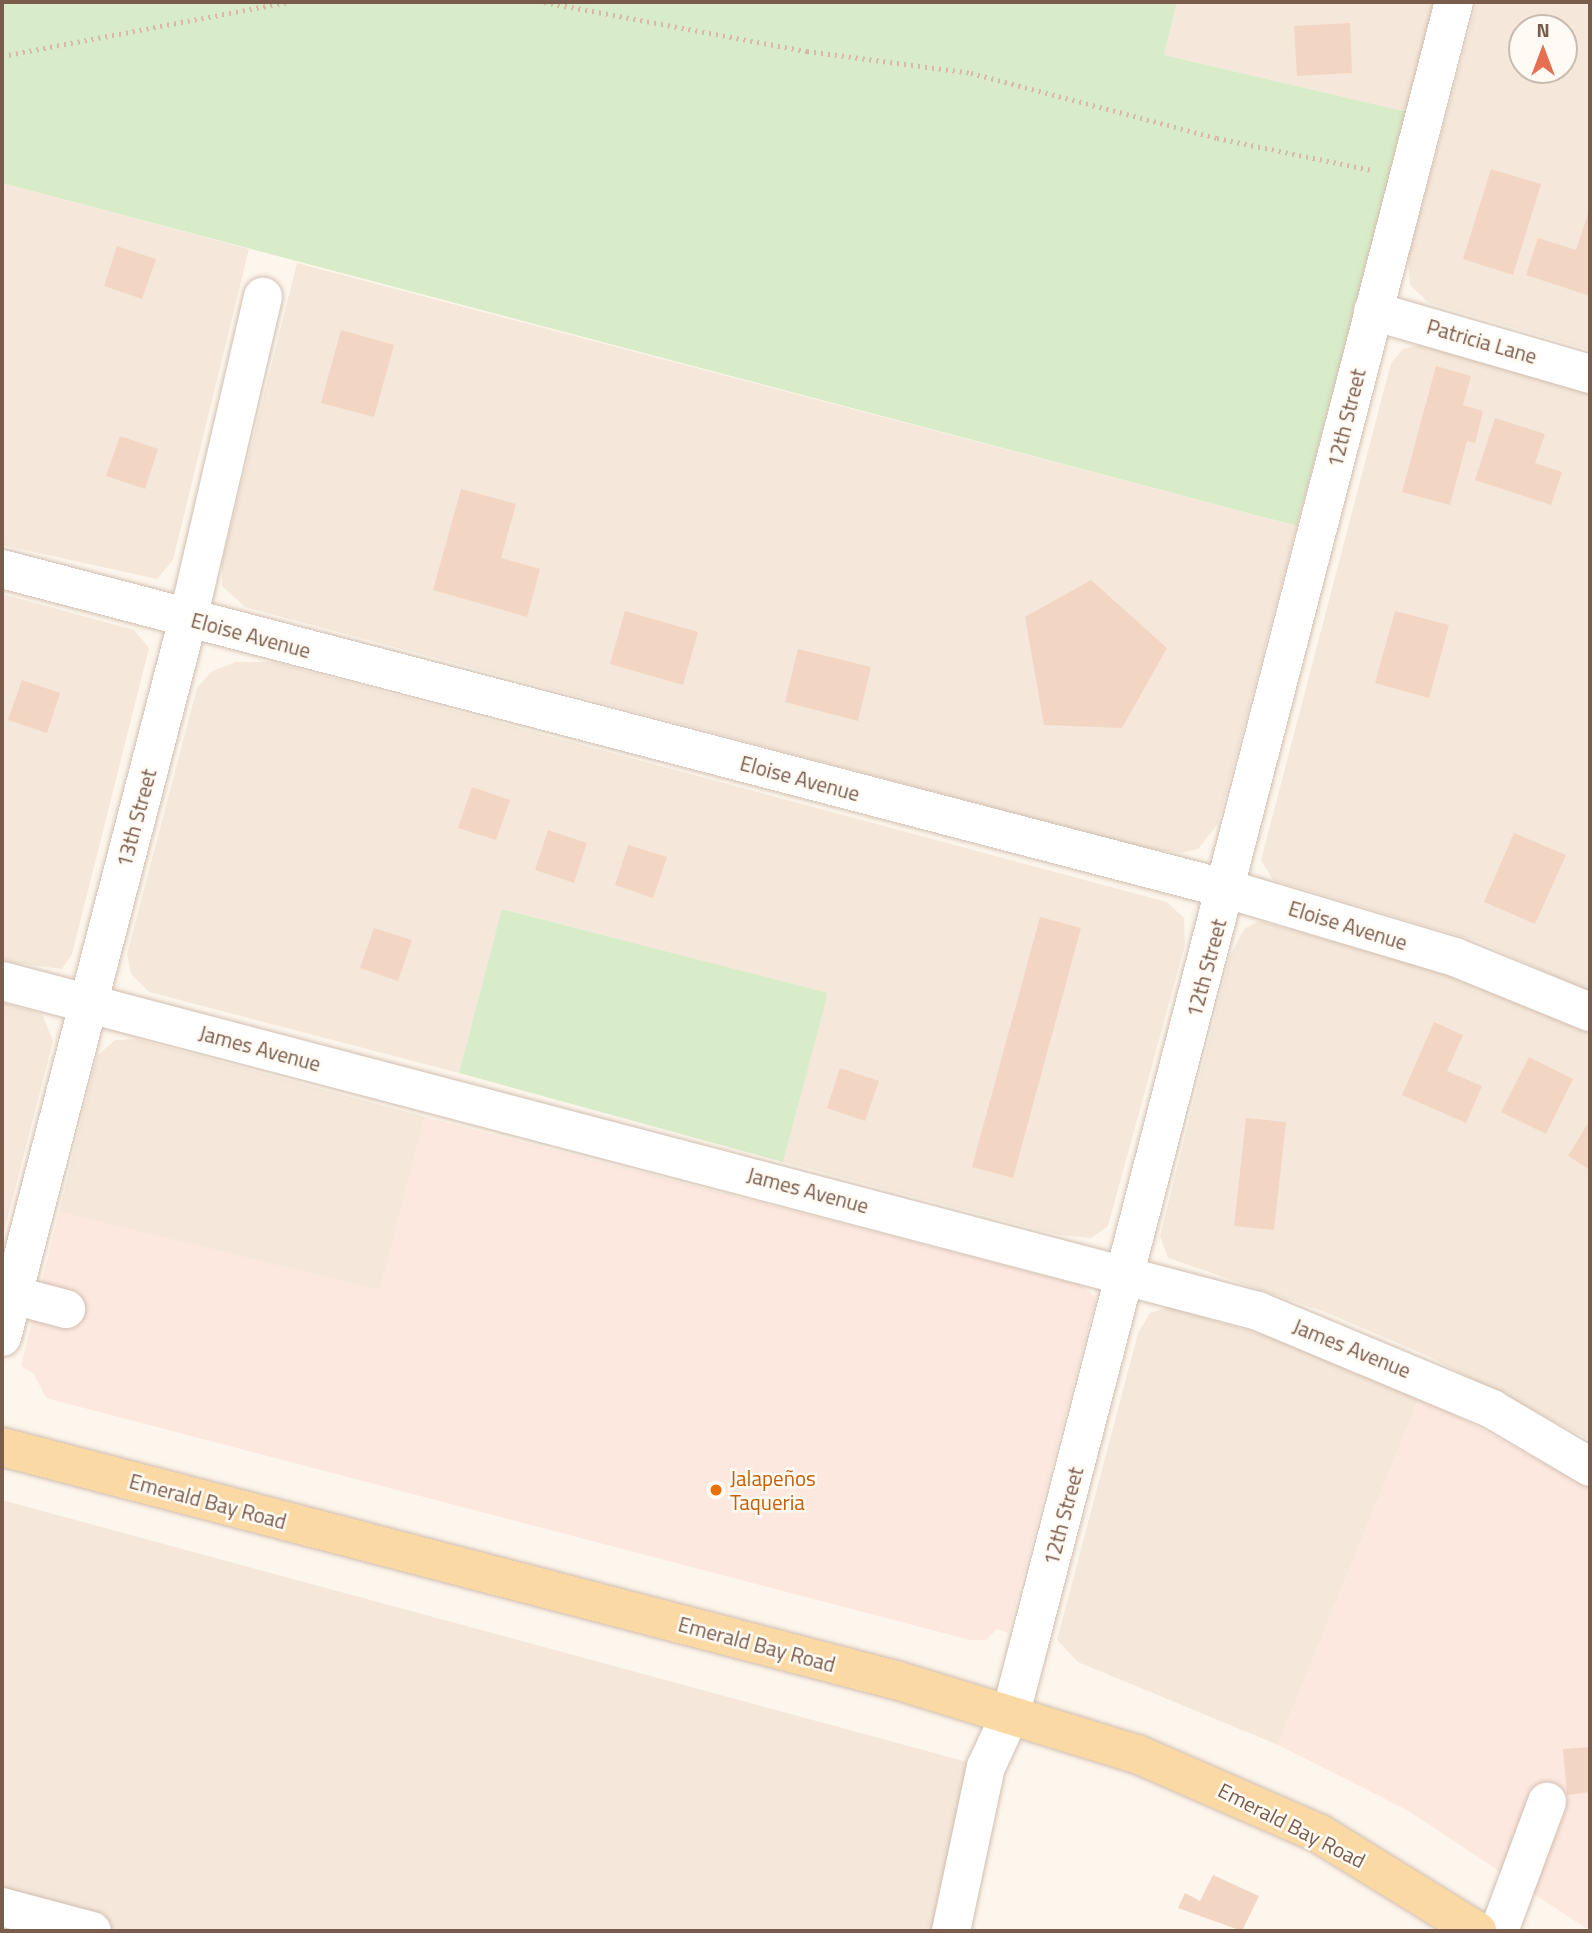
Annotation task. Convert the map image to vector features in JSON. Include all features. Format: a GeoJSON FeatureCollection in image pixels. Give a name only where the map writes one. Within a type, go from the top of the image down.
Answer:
{"type":"FeatureCollection","features":[{"type":"Feature","properties":{"kind":"main road","name":"Emerald Bay Road"},"geometry":{"type":"LineString","coordinates":[[2,1447],[1011,1713],[1245,1798],[1320,1834],[1477,1931]]}},
{"type":"Feature","properties":{"kind":"street","name":"12th Street"},"geometry":{"type":"LineString","coordinates":[[951,1931],[986,1767],[1011,1713],[1227,889],[1454,2]]}},
{"type":"Feature","properties":{"kind":"street","name":"13th Street"},"geometry":{"type":"LineString","coordinates":[[2,1337],[188,619],[264,297]]}},
{"type":"Feature","properties":{"kind":"street","name":"Patricia Lane"},"geometry":{"type":"LineString","coordinates":[[1373,311],[1590,374]]}},
{"type":"Feature","properties":{"kind":"street","name":"Eloise Avenue"},"geometry":{"type":"LineString","coordinates":[[2,569],[1227,889],[1455,957],[1590,1012]]}},
{"type":"Feature","properties":{"kind":"street","name":"James Avenue"},"geometry":{"type":"LineString","coordinates":[[2,981],[1127,1273],[1258,1311],[1373,1355],[1492,1409],[1590,1467]]}},
{"type":"Feature","properties":{"kind":"street"},"geometry":{"type":"LineString","coordinates":[[13,1295],[66,1309]]}},
{"type":"Feature","properties":{"kind":"street"},"geometry":{"type":"LineString","coordinates":[[1499,1931],[1547,1802]]}},
{"type":"Feature","properties":{"kind":"street"},"geometry":{"type":"LineString","coordinates":[[2,1907],[92,1931]]}},
{"type":"Feature","properties":{"kind":"path"},"geometry":{"type":"LineString","coordinates":[[2,56],[288,2]]}},
{"type":"Feature","properties":{"kind":"path"},"geometry":{"type":"LineString","coordinates":[[544,2],[807,51],[971,73],[1217,138],[1352,163],[1407,182]]}},
{"type":"Feature","properties":{"kind":"shaded area"},"geometry":{"type":"Polygon","coordinates":[[[1177,2],[1434,2],[1408,112],[1164,55],[1177,2]]]}},
{"type":"Feature","properties":{"kind":"shaded area"},"geometry":{"type":"Polygon","coordinates":[[[1477,2],[1590,2],[1590,350],[1429,303],[1410,285],[1408,258],[1477,2]]]}},
{"type":"Feature","properties":{"kind":"shaded area"},"geometry":{"type":"Polygon","coordinates":[[[2,183],[249,249],[173,560],[157,579],[2,545],[2,183]]]}},
{"type":"Feature","properties":{"kind":"shaded area"},"geometry":{"type":"Polygon","coordinates":[[[297,263],[1297,526],[1218,824],[1198,849],[1180,853],[1140,847],[245,607],[222,586],[222,562],[297,263]]]}},
{"type":"Feature","properties":{"kind":"shaded area"},"geometry":{"type":"Polygon","coordinates":[[[1427,343],[1590,391],[1590,992],[1480,942],[1273,880],[1261,860],[1391,363],[1403,349],[1427,343]]]}},
{"type":"Feature","properties":{"kind":"shaded area"},"geometry":{"type":"Polygon","coordinates":[[[2,594],[134,630],[149,648],[72,954],[62,969],[2,961],[2,594]]]}},
{"type":"Feature","properties":{"kind":"shaded area"},"geometry":{"type":"Polygon","coordinates":[[[235,662],[273,662],[1167,902],[1184,918],[1185,945],[1108,1226],[1091,1238],[1059,1235],[783,1162],[827,993],[503,909],[459,1073],[149,992],[131,974],[127,954],[197,688],[211,672],[235,662]]]}},
{"type":"Feature","properties":{"kind":"shaded area"},"geometry":{"type":"Polygon","coordinates":[[[1259,921],[1431,969],[1590,1032],[1590,1440],[1428,1356],[1325,1312],[1168,1258],[1160,1236],[1230,956],[1244,929],[1259,921]]]}},
{"type":"Feature","properties":{"kind":"shaded area"},"geometry":{"type":"Polygon","coordinates":[[[2,1003],[42,1014],[53,1041],[2,1240],[2,1003]]]}},
{"type":"Feature","properties":{"kind":"shaded area"},"geometry":{"type":"Polygon","coordinates":[[[137,1039],[425,1117],[380,1291],[59,1212],[97,1056],[115,1040],[137,1039]]]}},
{"type":"Feature","properties":{"kind":"shaded area"},"geometry":{"type":"Polygon","coordinates":[[[425,1117],[1081,1285],[1096,1298],[1008,1633],[997,1629],[986,1640],[970,1640],[46,1398],[33,1373],[21,1366],[59,1212],[380,1290],[425,1117]]]}},
{"type":"Feature","properties":{"kind":"shaded area"},"geometry":{"type":"Polygon","coordinates":[[[1169,1307],[1303,1347],[1420,1396],[1278,1745],[1078,1662],[1057,1640],[1138,1333],[1150,1313],[1169,1307]]]}},
{"type":"Feature","properties":{"kind":"shaded area"},"geometry":{"type":"Polygon","coordinates":[[[1420,1396],[1590,1488],[1590,1931],[1407,1810],[1278,1745],[1420,1396]]]}},
{"type":"Feature","properties":{"kind":"shaded area"},"geometry":{"type":"Polygon","coordinates":[[[2,1500],[986,1767],[942,1931],[2,1931],[2,1500]]]}},
{"type":"Feature","properties":{"kind":"green space"},"geometry":{"type":"Polygon","coordinates":[[[2,2],[1177,2],[1164,55],[1408,112],[1297,526],[2,183],[2,2]]]}},
{"type":"Feature","properties":{"kind":"green space"},"geometry":{"type":"Polygon","coordinates":[[[502,909],[828,993],[783,1162],[459,1073],[502,909]]]}},
{"type":"Feature","properties":{"kind":"building"},"geometry":{"type":"Polygon","coordinates":[[[1350,23],[1352,73],[1297,76],[1294,26],[1350,23]]]}},
{"type":"Feature","properties":{"kind":"building"},"geometry":{"type":"Polygon","coordinates":[[[1491,169],[1541,184],[1513,275],[1463,259],[1491,169]]]}},
{"type":"Feature","properties":{"kind":"building"},"geometry":{"type":"Polygon","coordinates":[[[1590,207],[1590,296],[1526,275],[1538,238],[1576,250],[1590,207]]]}},
{"type":"Feature","properties":{"kind":"building"},"geometry":{"type":"Polygon","coordinates":[[[117,246],[156,259],[142,299],[104,286],[117,246]]]}},
{"type":"Feature","properties":{"kind":"building"},"geometry":{"type":"Polygon","coordinates":[[[341,330],[394,345],[374,417],[321,403],[341,330]]]}},
{"type":"Feature","properties":{"kind":"building"},"geometry":{"type":"Polygon","coordinates":[[[1436,366],[1471,376],[1463,405],[1483,411],[1475,443],[1467,441],[1450,505],[1402,492],[1436,366]]]}},
{"type":"Feature","properties":{"kind":"building"},"geometry":{"type":"Polygon","coordinates":[[[1495,418],[1545,434],[1535,463],[1562,472],[1551,505],[1475,480],[1495,418]]]}},
{"type":"Feature","properties":{"kind":"building"},"geometry":{"type":"Polygon","coordinates":[[[120,436],[158,449],[145,489],[106,476],[120,436]]]}},
{"type":"Feature","properties":{"kind":"building"},"geometry":{"type":"Polygon","coordinates":[[[461,489],[516,504],[501,558],[540,569],[527,617],[433,590],[461,489]]]}},
{"type":"Feature","properties":{"kind":"building"},"geometry":{"type":"Polygon","coordinates":[[[1091,580],[1167,648],[1122,728],[1044,725],[1025,617],[1091,580]]]}},
{"type":"Feature","properties":{"kind":"building"},"geometry":{"type":"Polygon","coordinates":[[[625,611],[698,632],[683,685],[610,664],[625,611]]]}},
{"type":"Feature","properties":{"kind":"building"},"geometry":{"type":"Polygon","coordinates":[[[1395,611],[1449,625],[1429,698],[1375,683],[1395,611]]]}},
{"type":"Feature","properties":{"kind":"building"},"geometry":{"type":"Polygon","coordinates":[[[798,649],[871,667],[858,721],[785,702],[798,649]]]}},
{"type":"Feature","properties":{"kind":"building"},"geometry":{"type":"Polygon","coordinates":[[[22,680],[60,693],[47,733],[8,720],[22,680]]]}},
{"type":"Feature","properties":{"kind":"building"},"geometry":{"type":"Polygon","coordinates":[[[472,787],[510,800],[496,840],[458,828],[472,787]]]}},
{"type":"Feature","properties":{"kind":"building"},"geometry":{"type":"Polygon","coordinates":[[[548,830],[587,843],[574,883],[535,870],[548,830]]]}},
{"type":"Feature","properties":{"kind":"building"},"geometry":{"type":"Polygon","coordinates":[[[1514,833],[1566,855],[1535,924],[1484,902],[1514,833]]]}},
{"type":"Feature","properties":{"kind":"building"},"geometry":{"type":"Polygon","coordinates":[[[628,845],[667,857],[653,898],[615,885],[628,845]]]}},
{"type":"Feature","properties":{"kind":"building"},"geometry":{"type":"Polygon","coordinates":[[[1040,917],[1081,928],[1013,1178],[972,1167],[1040,917]]]}},
{"type":"Feature","properties":{"kind":"building"},"geometry":{"type":"Polygon","coordinates":[[[374,928],[412,940],[398,981],[360,968],[374,928]]]}},
{"type":"Feature","properties":{"kind":"building"},"geometry":{"type":"Polygon","coordinates":[[[1434,1022],[1463,1035],[1447,1071],[1482,1086],[1466,1123],[1402,1095],[1434,1022]]]}},
{"type":"Feature","properties":{"kind":"building"},"geometry":{"type":"Polygon","coordinates":[[[1529,1057],[1573,1079],[1546,1134],[1501,1112],[1529,1057]]]}},
{"type":"Feature","properties":{"kind":"building"},"geometry":{"type":"Polygon","coordinates":[[[840,1068],[879,1081],[865,1121],[827,1108],[840,1068]]]}},
{"type":"Feature","properties":{"kind":"building"},"geometry":{"type":"Polygon","coordinates":[[[1246,1118],[1286,1122],[1274,1230],[1234,1226],[1246,1118]]]}},
{"type":"Feature","properties":{"kind":"building"},"geometry":{"type":"Polygon","coordinates":[[[1590,1120],[1590,1170],[1568,1156],[1590,1120]]]}},
{"type":"Feature","properties":{"kind":"building"},"geometry":{"type":"Polygon","coordinates":[[[1590,1747],[1590,1792],[1567,1795],[1563,1749],[1590,1747]]]}},
{"type":"Feature","properties":{"kind":"building"},"geometry":{"type":"Polygon","coordinates":[[[1213,1875],[1259,1896],[1242,1931],[1178,1908],[1185,1893],[1200,1901],[1213,1875]]]}},
{"type":"Feature","properties":{"kind":"place","name":"Jalapeños Taqueria"},"geometry":{"type":"Point","coordinates":[716,1490]}}]}
